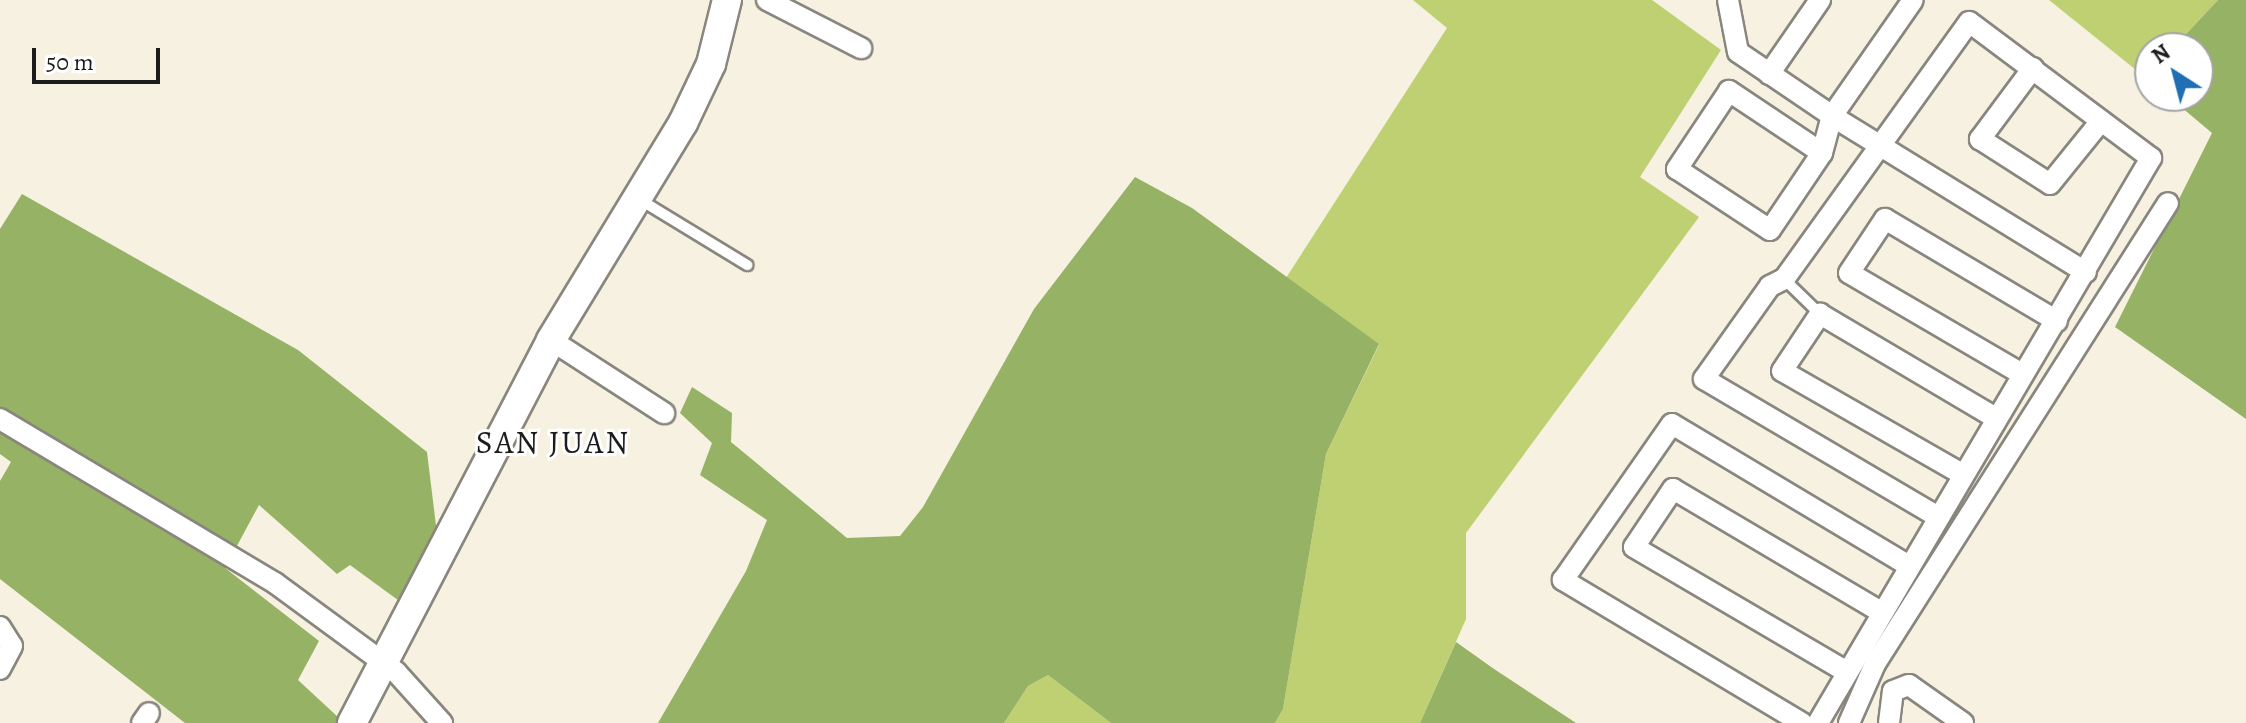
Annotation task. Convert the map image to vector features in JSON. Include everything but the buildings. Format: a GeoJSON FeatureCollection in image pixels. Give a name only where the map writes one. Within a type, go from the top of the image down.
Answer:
{"type":"FeatureCollection","features":[{"type":"Feature","properties":{"kind":"street"},"geometry":{"type":"LineString","coordinates":[[352,723],[551,340],[639,199],[711,64],[727,0]]}},
{"type":"Feature","properties":{"kind":"street"},"geometry":{"type":"LineString","coordinates":[[767,0],[861,48]]}},
{"type":"Feature","properties":{"kind":"street"},"geometry":{"type":"LineString","coordinates":[[1728,0],[1738,52],[1832,116],[1880,142],[2086,272]]}},
{"type":"Feature","properties":{"kind":"street"},"geometry":{"type":"LineString","coordinates":[[1769,74],[1820,0]]}},
{"type":"Feature","properties":{"kind":"street"},"geometry":{"type":"LineString","coordinates":[[1822,153],[1729,91],[1677,169],[1770,230],[1822,153],[1832,116],[1913,0]]}},
{"type":"Feature","properties":{"kind":"street"},"geometry":{"type":"LineString","coordinates":[[1818,723],[1908,565],[2057,321],[2151,158],[1969,22],[1784,279],[1770,286],[1704,379],[1937,516]]}},
{"type":"Feature","properties":{"kind":"street"},"geometry":{"type":"LineString","coordinates":[[2033,68],[1980,139],[2050,184],[2101,121]]}},
{"type":"Feature","properties":{"kind":"street"},"geometry":{"type":"LineString","coordinates":[[1849,723],[1875,664],[2168,203]]}},
{"type":"Feature","properties":{"kind":"street"},"geometry":{"type":"LineString","coordinates":[[2022,374],[1849,273],[1885,219],[2057,321]]}},
{"type":"Feature","properties":{"kind":"street"},"geometry":{"type":"LineString","coordinates":[[1962,474],[1782,371],[1820,314],[1996,418]]}},
{"type":"Feature","properties":{"kind":"street"},"geometry":{"type":"LineString","coordinates":[[551,340],[664,413]]}},
{"type":"Feature","properties":{"kind":"street"},"geometry":{"type":"LineString","coordinates":[[0,419],[275,583],[383,662],[442,723]]}},
{"type":"Feature","properties":{"kind":"street"},"geometry":{"type":"LineString","coordinates":[[1802,723],[1563,580],[1672,424],[1908,565]]}},
{"type":"Feature","properties":{"kind":"street"},"geometry":{"type":"LineString","coordinates":[[1847,672],[1634,547],[1673,489],[1881,612]]}},
{"type":"Feature","properties":{"kind":"street"},"geometry":{"type":"LineString","coordinates":[[0,627],[12,646],[0,669]]}},
{"type":"Feature","properties":{"kind":"street"},"geometry":{"type":"LineString","coordinates":[[1889,723],[1893,691],[1909,685],[1963,723]]}},
{"type":"Feature","properties":{"kind":"lane"},"geometry":{"type":"LineString","coordinates":[[639,199],[747,265]]}},
{"type":"Feature","properties":{"kind":"lane"},"geometry":{"type":"LineString","coordinates":[[1784,279],[1820,314]]}},
{"type":"Feature","properties":{"kind":"green space"},"geometry":{"type":"Polygon","coordinates":[[[1413,0],[1652,0],[1721,50],[1640,177],[1699,217],[1466,533],[1466,619],[1420,723],[1275,723],[1283,709],[1326,454],[1379,345],[1286,278],[1447,28],[1413,0]]]}},
{"type":"Feature","properties":{"kind":"green space"},"geometry":{"type":"Polygon","coordinates":[[[2049,0],[2218,0],[2188,32],[2134,32],[2134,68],[2049,0]]]}},
{"type":"Feature","properties":{"kind":"green space"},"geometry":{"type":"Polygon","coordinates":[[[2218,0],[2246,0],[2246,419],[2115,327],[2212,133],[2187,112],[2214,112],[2214,32],[2188,32],[2218,0]]]}},
{"type":"Feature","properties":{"kind":"green space"},"geometry":{"type":"Polygon","coordinates":[[[1135,177],[1192,208],[1379,344],[1326,454],[1283,709],[1275,723],[1111,723],[1048,675],[1028,686],[1004,723],[658,723],[746,571],[767,520],[700,475],[712,443],[680,413],[692,387],[732,413],[731,442],[847,538],[900,536],[923,507],[1034,309],[1135,177]]]}},
{"type":"Feature","properties":{"kind":"green space"},"geometry":{"type":"Polygon","coordinates":[[[22,194],[298,350],[427,452],[438,542],[402,603],[350,565],[337,574],[259,505],[225,568],[319,641],[298,680],[339,718],[336,723],[185,723],[0,579],[0,481],[11,462],[0,454],[0,229],[22,194]]]}},
{"type":"Feature","properties":{"kind":"green space"},"geometry":{"type":"Polygon","coordinates":[[[1456,642],[1494,669],[1576,723],[1420,723],[1456,642]]]}},
{"type":"Feature","properties":{"kind":"green space"},"geometry":{"type":"Polygon","coordinates":[[[1048,675],[1111,723],[1004,723],[1028,686],[1048,675]]]}},
{"type":"Feature","properties":{"kind":"district","name":"SAN JUAN"},"geometry":{"type":"Point","coordinates":[553,442]}}]}
